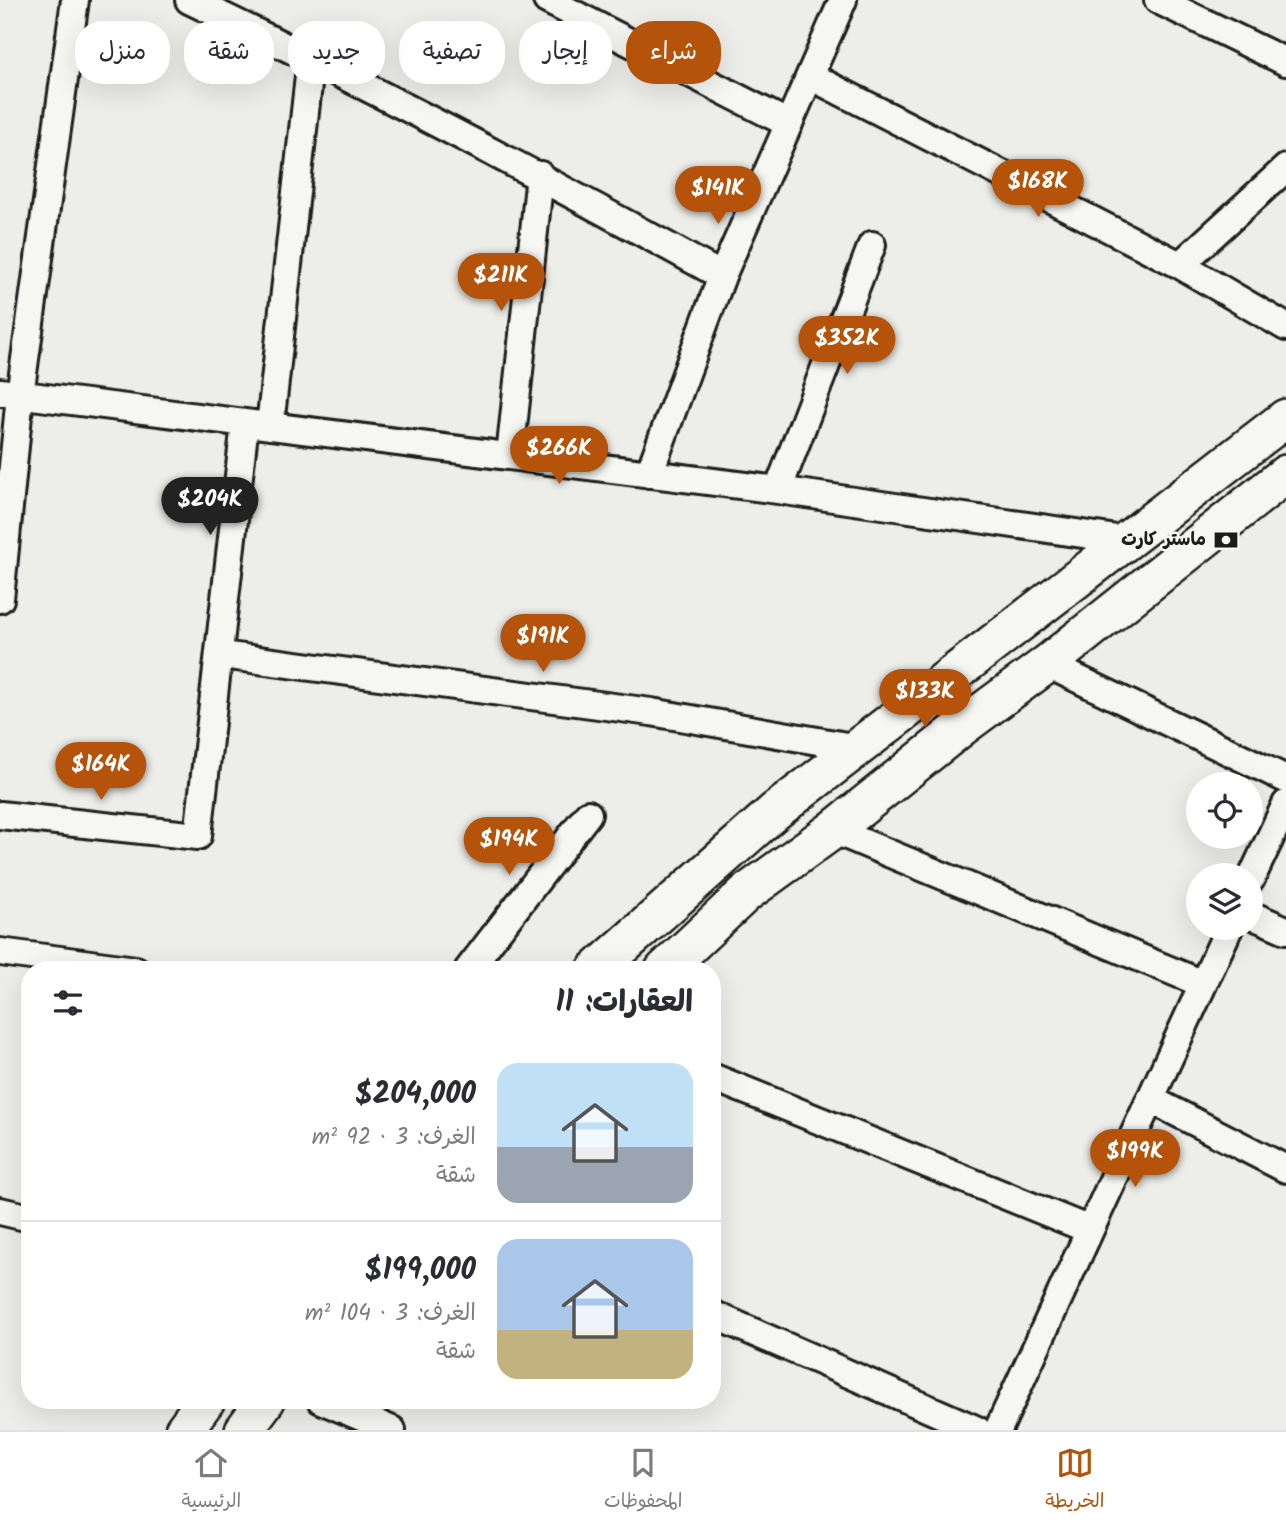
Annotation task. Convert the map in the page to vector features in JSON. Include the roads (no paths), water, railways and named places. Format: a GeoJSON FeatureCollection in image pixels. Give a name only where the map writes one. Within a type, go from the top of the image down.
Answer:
{"type":"FeatureCollection","features":[{"type":"Feature","properties":{"kind":"main road"},"geometry":{"type":"LineString","coordinates":[[606,961],[774,811],[1286,418]]}},
{"type":"Feature","properties":{"kind":"main road"},"geometry":{"type":"LineString","coordinates":[[674,961],[746,893],[833,830],[963,726],[1047,664],[1286,474]]}},
{"type":"Feature","properties":{"kind":"main road"},"geometry":{"type":"LineString","coordinates":[[928,692],[963,726]]}},
{"type":"Feature","properties":{"kind":"main road"},"geometry":{"type":"LineString","coordinates":[[184,1430],[199,1409]]}},
{"type":"Feature","properties":{"kind":"main road"},"geometry":{"type":"LineString","coordinates":[[244,1430],[259,1409]]}},
{"type":"Feature","properties":{"kind":"street"},"geometry":{"type":"LineString","coordinates":[[0,599],[10,394],[75,0]]}},
{"type":"Feature","properties":{"kind":"street"},"geometry":{"type":"LineString","coordinates":[[189,0],[288,47]]}},
{"type":"Feature","properties":{"kind":"street"},"geometry":{"type":"LineString","coordinates":[[547,0],[789,124]]}},
{"type":"Feature","properties":{"kind":"street"},"geometry":{"type":"LineString","coordinates":[[649,474],[722,276],[843,0]]}},
{"type":"Feature","properties":{"kind":"street"},"geometry":{"type":"LineString","coordinates":[[1158,0],[1286,62]]}},
{"type":"Feature","properties":{"kind":"street"},"geometry":{"type":"LineString","coordinates":[[810,76],[1180,265],[1286,327]]}},
{"type":"Feature","properties":{"kind":"street"},"geometry":{"type":"LineString","coordinates":[[0,815],[198,836],[221,655],[258,425],[307,84]]}},
{"type":"Feature","properties":{"kind":"street"},"geometry":{"type":"LineString","coordinates":[[362,84],[540,175],[722,276]]}},
{"type":"Feature","properties":{"kind":"street"},"geometry":{"type":"LineString","coordinates":[[1180,265],[1286,168]]}},
{"type":"Feature","properties":{"kind":"street"},"geometry":{"type":"LineString","coordinates":[[510,456],[540,175]]}},
{"type":"Feature","properties":{"kind":"street"},"geometry":{"type":"LineString","coordinates":[[778,490],[872,245]]}},
{"type":"Feature","properties":{"kind":"street"},"geometry":{"type":"LineString","coordinates":[[10,394],[778,490],[1124,540]]}},
{"type":"Feature","properties":{"kind":"street"},"geometry":{"type":"LineString","coordinates":[[221,655],[651,712],[858,748]]}},
{"type":"Feature","properties":{"kind":"street"},"geometry":{"type":"LineString","coordinates":[[1047,664],[1286,779]]}},
{"type":"Feature","properties":{"kind":"street"},"geometry":{"type":"LineString","coordinates":[[1258,863],[1286,804]]}},
{"type":"Feature","properties":{"kind":"street"},"geometry":{"type":"LineString","coordinates":[[475,961],[589,814]]}},
{"type":"Feature","properties":{"kind":"street"},"geometry":{"type":"LineString","coordinates":[[833,830],[1203,984]]}},
{"type":"Feature","properties":{"kind":"street"},"geometry":{"type":"LineString","coordinates":[[1263,920],[1286,930]]}},
{"type":"Feature","properties":{"kind":"street"},"geometry":{"type":"LineString","coordinates":[[998,1430],[1223,940]]}},
{"type":"Feature","properties":{"kind":"street"},"geometry":{"type":"LineString","coordinates":[[0,952],[68,961]]}},
{"type":"Feature","properties":{"kind":"street"},"geometry":{"type":"LineString","coordinates":[[721,1080],[1090,1230]]}},
{"type":"Feature","properties":{"kind":"street"},"geometry":{"type":"LineString","coordinates":[[1150,1100],[1286,1169]]}},
{"type":"Feature","properties":{"kind":"street"},"geometry":{"type":"LineString","coordinates":[[0,1211],[21,1216]]}},
{"type":"Feature","properties":{"kind":"street"},"geometry":{"type":"LineString","coordinates":[[721,1318],[977,1430]]}},
{"type":"Feature","properties":{"kind":"street"},"geometry":{"type":"LineString","coordinates":[[342,1409],[392,1430]]}},
{"type":"Feature","properties":{"kind":"place","name":"ماستر كارت"},"geometry":{"type":"Point","coordinates":[1226,540]}}]}
